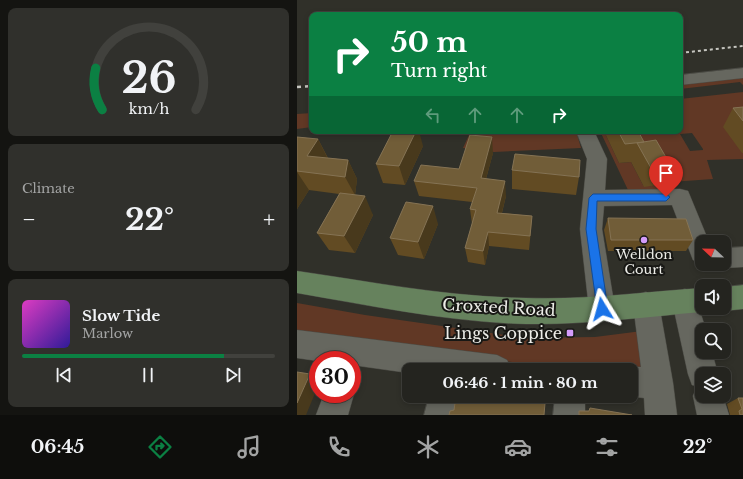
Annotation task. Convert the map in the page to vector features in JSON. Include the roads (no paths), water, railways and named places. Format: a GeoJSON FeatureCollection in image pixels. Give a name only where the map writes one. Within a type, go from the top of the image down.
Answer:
{"type":"FeatureCollection","features":[{"type":"Feature","properties":{"kind":"main road","name":"Croxted Road"},"geometry":{"type":"LineString","coordinates":[[297,282],[460,307],[527,311],[602,309],[645,304],[693,301]]}},
{"type":"Feature","properties":{"kind":"main road"},"geometry":{"type":"LineString","coordinates":[[731,298],[743,297]]}},
{"type":"Feature","properties":{"kind":"street"},"geometry":{"type":"LineString","coordinates":[[683,80],[743,73]]}},
{"type":"Feature","properties":{"kind":"street"},"geometry":{"type":"LineString","coordinates":[[586,134],[597,159],[591,229],[602,309]]}},
{"type":"Feature","properties":{"kind":"street"},"geometry":{"type":"LineString","coordinates":[[593,198],[680,197],[695,235]]}},
{"type":"Feature","properties":{"kind":"street"},"geometry":{"type":"LineString","coordinates":[[731,258],[743,257]]}},
{"type":"Feature","properties":{"kind":"street"},"geometry":{"type":"LineString","coordinates":[[693,301],[702,367]]}},
{"type":"Feature","properties":{"kind":"street"},"geometry":{"type":"LineString","coordinates":[[645,304],[644,383],[661,415]]}},
{"type":"Feature","properties":{"kind":"street"},"geometry":{"type":"LineString","coordinates":[[297,344],[333,351]]}},
{"type":"Feature","properties":{"kind":"street"},"geometry":{"type":"LineString","coordinates":[[361,356],[418,363]]}},
{"type":"Feature","properties":{"kind":"street"},"geometry":{"type":"LineString","coordinates":[[332,415],[336,403]]}},
{"type":"Feature","properties":{"kind":"street"},"geometry":{"type":"LineString","coordinates":[[440,415],[443,403]]}},
{"type":"Feature","properties":{"kind":"street"},"geometry":{"type":"LineString","coordinates":[[569,415],[570,403]]}},
{"type":"Feature","properties":{"kind":"street"},"geometry":{"type":"LineString","coordinates":[[710,403],[713,415]]}},
{"type":"Feature","properties":{"kind":"railway"},"geometry":{"type":"LineString","coordinates":[[683,53],[743,46]]}},
{"type":"Feature","properties":{"kind":"railway"},"geometry":{"type":"LineString","coordinates":[[297,87],[309,86]]}},
{"type":"Feature","properties":{"kind":"place","name":"Welldon Court"},"geometry":{"type":"Point","coordinates":[644,240]}},
{"type":"Feature","properties":{"kind":"place","name":"Lings Coppice"},"geometry":{"type":"Point","coordinates":[570,333]}}]}
